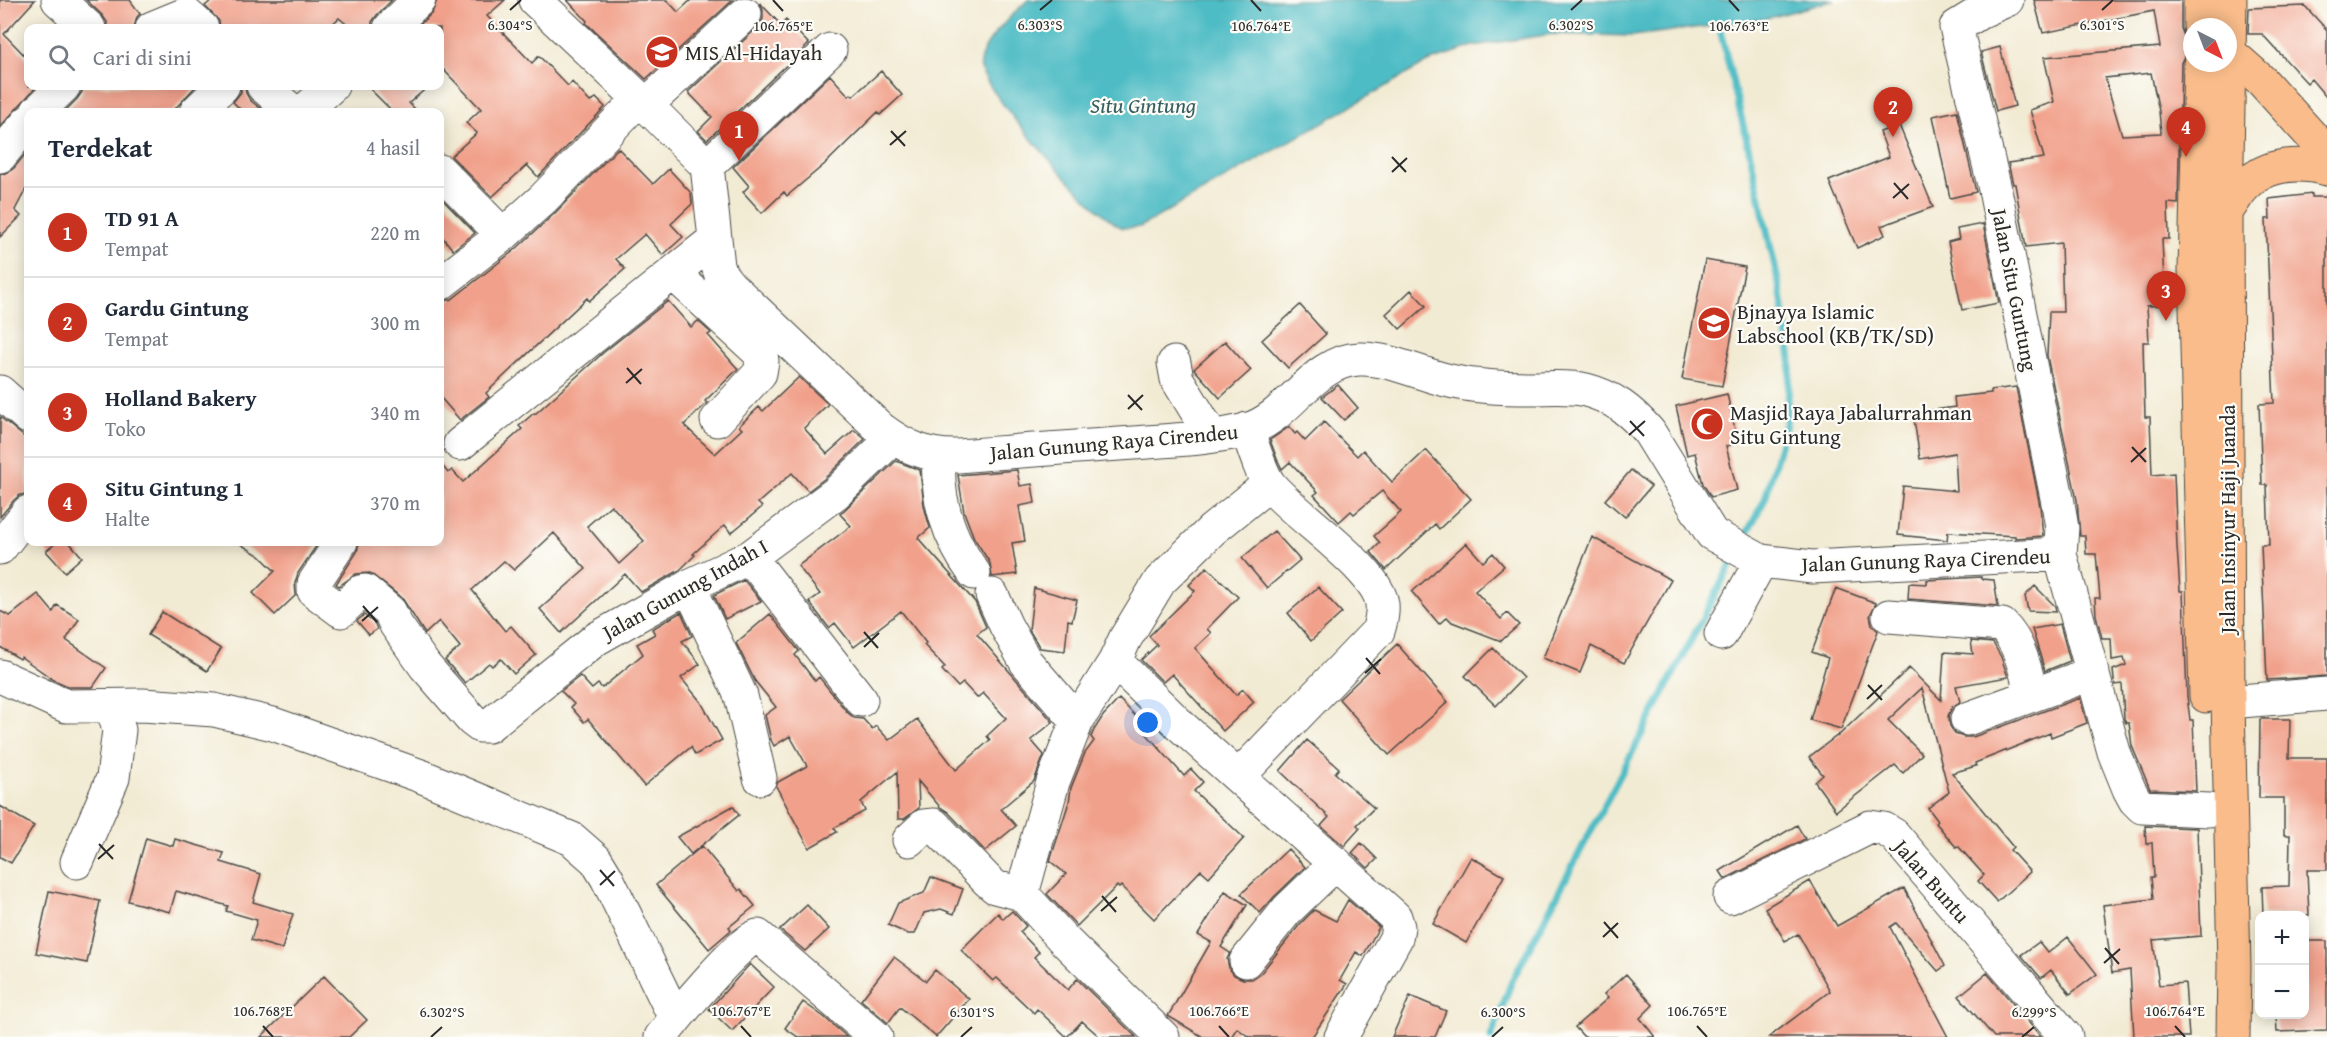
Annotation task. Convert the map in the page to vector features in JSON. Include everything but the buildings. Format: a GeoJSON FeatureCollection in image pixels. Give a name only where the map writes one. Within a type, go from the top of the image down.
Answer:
{"type":"FeatureCollection","features":[{"type":"Feature","properties":{"kind":"main road"},"geometry":{"type":"LineString","coordinates":[[2200,0],[2200,18]]}},
{"type":"Feature","properties":{"kind":"main road","name":"Jalan Insinyur Haji Juanda"},"geometry":{"type":"LineString","coordinates":[[2230,0],[2230,18]]}},
{"type":"Feature","properties":{"kind":"main road"},"geometry":{"type":"LineString","coordinates":[[2237,58],[2262,81],[2327,153]]}},
{"type":"Feature","properties":{"kind":"main road","name":"Jalan Insinyur Haji Juanda"},"geometry":{"type":"LineString","coordinates":[[2200,72],[2195,270],[2209,810],[2211,1037]]}},
{"type":"Feature","properties":{"kind":"main road","name":"Jalan Insinyur Haji Juanda"},"geometry":{"type":"LineString","coordinates":[[2229,72],[2226,212],[2228,702],[2234,966],[2233,1037]]}},
{"type":"Feature","properties":{"kind":"main road"},"geometry":{"type":"LineString","coordinates":[[2226,212],[2246,185],[2279,166],[2307,164],[2327,170]]}},
{"type":"Feature","properties":{"kind":"street"},"geometry":{"type":"LineString","coordinates":[[58,0],[85,24]]}},
{"type":"Feature","properties":{"kind":"street"},"geometry":{"type":"LineString","coordinates":[[394,24],[419,0]]}},
{"type":"Feature","properties":{"kind":"street"},"geometry":{"type":"LineString","coordinates":[[535,0],[707,166],[830,50]]}},
{"type":"Feature","properties":{"kind":"street","name":"Jalan Situ Guntung"},"geometry":{"type":"LineString","coordinates":[[2007,0],[1982,11],[1956,27],[1994,184],[2058,503],[2062,528],[2060,554]]}},
{"type":"Feature","properties":{"kind":"street"},"geometry":{"type":"LineString","coordinates":[[165,24],[197,14]]}},
{"type":"Feature","properties":{"kind":"street"},"geometry":{"type":"LineString","coordinates":[[444,281],[503,235],[643,102],[745,14]]}},
{"type":"Feature","properties":{"kind":"street"},"geometry":{"type":"LineString","coordinates":[[41,108],[60,90]]}},
{"type":"Feature","properties":{"kind":"street"},"geometry":{"type":"LineString","coordinates":[[200,108],[219,90]]}},
{"type":"Feature","properties":{"kind":"street"},"geometry":{"type":"LineString","coordinates":[[268,90],[288,108]]}},
{"type":"Feature","properties":{"kind":"street"},"geometry":{"type":"LineString","coordinates":[[307,108],[328,90]]}},
{"type":"Feature","properties":{"kind":"street"},"geometry":{"type":"LineString","coordinates":[[0,156],[24,127]]}},
{"type":"Feature","properties":{"kind":"street","name":"Jalan Gunung Raya Cirendeu"},"geometry":{"type":"LineString","coordinates":[[707,166],[712,198],[714,240],[721,275],[893,438],[916,450],[939,457],[1162,440],[1247,429],[1265,421],[1324,371],[1340,362],[1360,359],[1384,361],[1444,380],[1489,388],[1555,387],[1585,390],[1618,402],[1638,419],[1649,432],[1712,534],[1747,554],[1812,567],[2060,554],[2114,752],[2135,800],[2142,807],[2209,810]]}},
{"type":"Feature","properties":{"kind":"street"},"geometry":{"type":"LineString","coordinates":[[444,175],[503,235]]}},
{"type":"Feature","properties":{"kind":"street"},"geometry":{"type":"LineString","coordinates":[[460,444],[714,240]]}},
{"type":"Feature","properties":{"kind":"street"},"geometry":{"type":"LineString","coordinates":[[673,273],[760,354],[762,361],[760,373],[717,420]]}},
{"type":"Feature","properties":{"kind":"street"},"geometry":{"type":"LineString","coordinates":[[1174,363],[1177,379],[1211,435]]}},
{"type":"Feature","properties":{"kind":"street"},"geometry":{"type":"LineString","coordinates":[[0,392],[24,413]]}},
{"type":"Feature","properties":{"kind":"street"},"geometry":{"type":"LineString","coordinates":[[1239,776],[1378,631],[1382,618],[1382,603],[1376,588],[1358,567],[1269,484],[1247,429]]}},
{"type":"Feature","properties":{"kind":"street","name":"Jalan Gunung Indah I"},"geometry":{"type":"LineString","coordinates":[[338,546],[314,583],[314,591],[341,611],[362,591],[375,600],[390,612],[396,625],[425,666],[472,720],[480,726],[488,726],[596,639],[689,586],[750,557],[836,493],[893,438]]}},
{"type":"Feature","properties":{"kind":"street"},"geometry":{"type":"LineString","coordinates":[[939,457],[937,476],[941,505],[958,549],[983,584],[1026,662],[1077,721]]}},
{"type":"Feature","properties":{"kind":"street"},"geometry":{"type":"LineString","coordinates":[[1023,894],[1053,782],[1077,721],[1115,661],[1125,639],[1160,581],[1212,530],[1269,484]]}},
{"type":"Feature","properties":{"kind":"street"},"geometry":{"type":"LineString","coordinates":[[0,548],[24,517]]}},
{"type":"Feature","properties":{"kind":"street"},"geometry":{"type":"LineString","coordinates":[[1721,634],[1747,554]]}},
{"type":"Feature","properties":{"kind":"street"},"geometry":{"type":"LineString","coordinates":[[750,557],[861,700]]}},
{"type":"Feature","properties":{"kind":"street"},"geometry":{"type":"LineString","coordinates":[[689,586],[741,696],[760,778]]}},
{"type":"Feature","properties":{"kind":"street"},"geometry":{"type":"LineString","coordinates":[[1889,616],[2002,625],[2018,645],[2032,695]]}},
{"type":"Feature","properties":{"kind":"street"},"geometry":{"type":"LineString","coordinates":[[1115,661],[1181,726],[1395,917],[1398,927],[1396,938],[1341,1037]]}},
{"type":"Feature","properties":{"kind":"street"},"geometry":{"type":"LineString","coordinates":[[1967,719],[2093,672]]}},
{"type":"Feature","properties":{"kind":"street"},"geometry":{"type":"LineString","coordinates":[[0,676],[66,706],[143,705],[214,710],[273,724],[421,776],[572,839],[596,860],[679,1014],[750,939],[758,936],[876,1037]]}},
{"type":"Feature","properties":{"kind":"street"},"geometry":{"type":"LineString","coordinates":[[2228,702],[2327,694]]}},
{"type":"Feature","properties":{"kind":"street"},"geometry":{"type":"LineString","coordinates":[[77,862],[113,777],[119,730],[112,707]]}},
{"type":"Feature","properties":{"kind":"street"},"geometry":{"type":"LineString","coordinates":[[909,840],[924,826],[934,825],[995,887],[1023,894],[1048,925],[1163,1037]]}},
{"type":"Feature","properties":{"kind":"street","name":"Jalan Buntu"},"geometry":{"type":"LineString","coordinates":[[1730,897],[1870,827],[1884,829],[1894,835],[2066,1037]]}},
{"type":"Feature","properties":{"kind":"street"},"geometry":{"type":"LineString","coordinates":[[1246,961],[1287,910],[1336,863]]}},
{"type":"Feature","properties":{"kind":"water","name":"Situ Gintung"},"geometry":{"type":"Polygon","coordinates":[[[1028,0],[1834,0],[1765,19],[1633,36],[1552,34],[1473,46],[1428,62],[1140,227],[1128,228],[1121,227],[1108,218],[1066,178],[1019,125],[986,79],[980,65],[985,48],[998,30],[1028,0]]]}},
{"type":"Feature","properties":{"kind":"waterway"},"geometry":{"type":"LineString","coordinates":[[1713,0],[1781,294],[1791,359],[1786,424],[1765,499],[1743,541]]}},
{"type":"Feature","properties":{"kind":"waterway"},"geometry":{"type":"LineString","coordinates":[[1491,1037],[1512,981],[1735,557]]}},
{"type":"Feature","properties":{"kind":"place","name":"MIS Al-Hidayah"},"geometry":{"type":"Point","coordinates":[662,52]}},
{"type":"Feature","properties":{"kind":"place","name":"Gardu Gintung"},"geometry":{"type":"Point","coordinates":[1893,137]}},
{"type":"Feature","properties":{"kind":"place","name":"Situ Gintung 1"},"geometry":{"type":"Point","coordinates":[2186,157]}},
{"type":"Feature","properties":{"kind":"place","name":"TD 91 A"},"geometry":{"type":"Point","coordinates":[739,161]}},
{"type":"Feature","properties":{"kind":"place","name":"Holland Bakery"},"geometry":{"type":"Point","coordinates":[2166,321]}},
{"type":"Feature","properties":{"kind":"place","name":"Bjnayya Islamic Labschool (KB/TK/SD)"},"geometry":{"type":"Point","coordinates":[1714,323]}},
{"type":"Feature","properties":{"kind":"place","name":"Masjid Raya Jabalurrahman Situ Gintung"},"geometry":{"type":"Point","coordinates":[1707,424]}}]}
